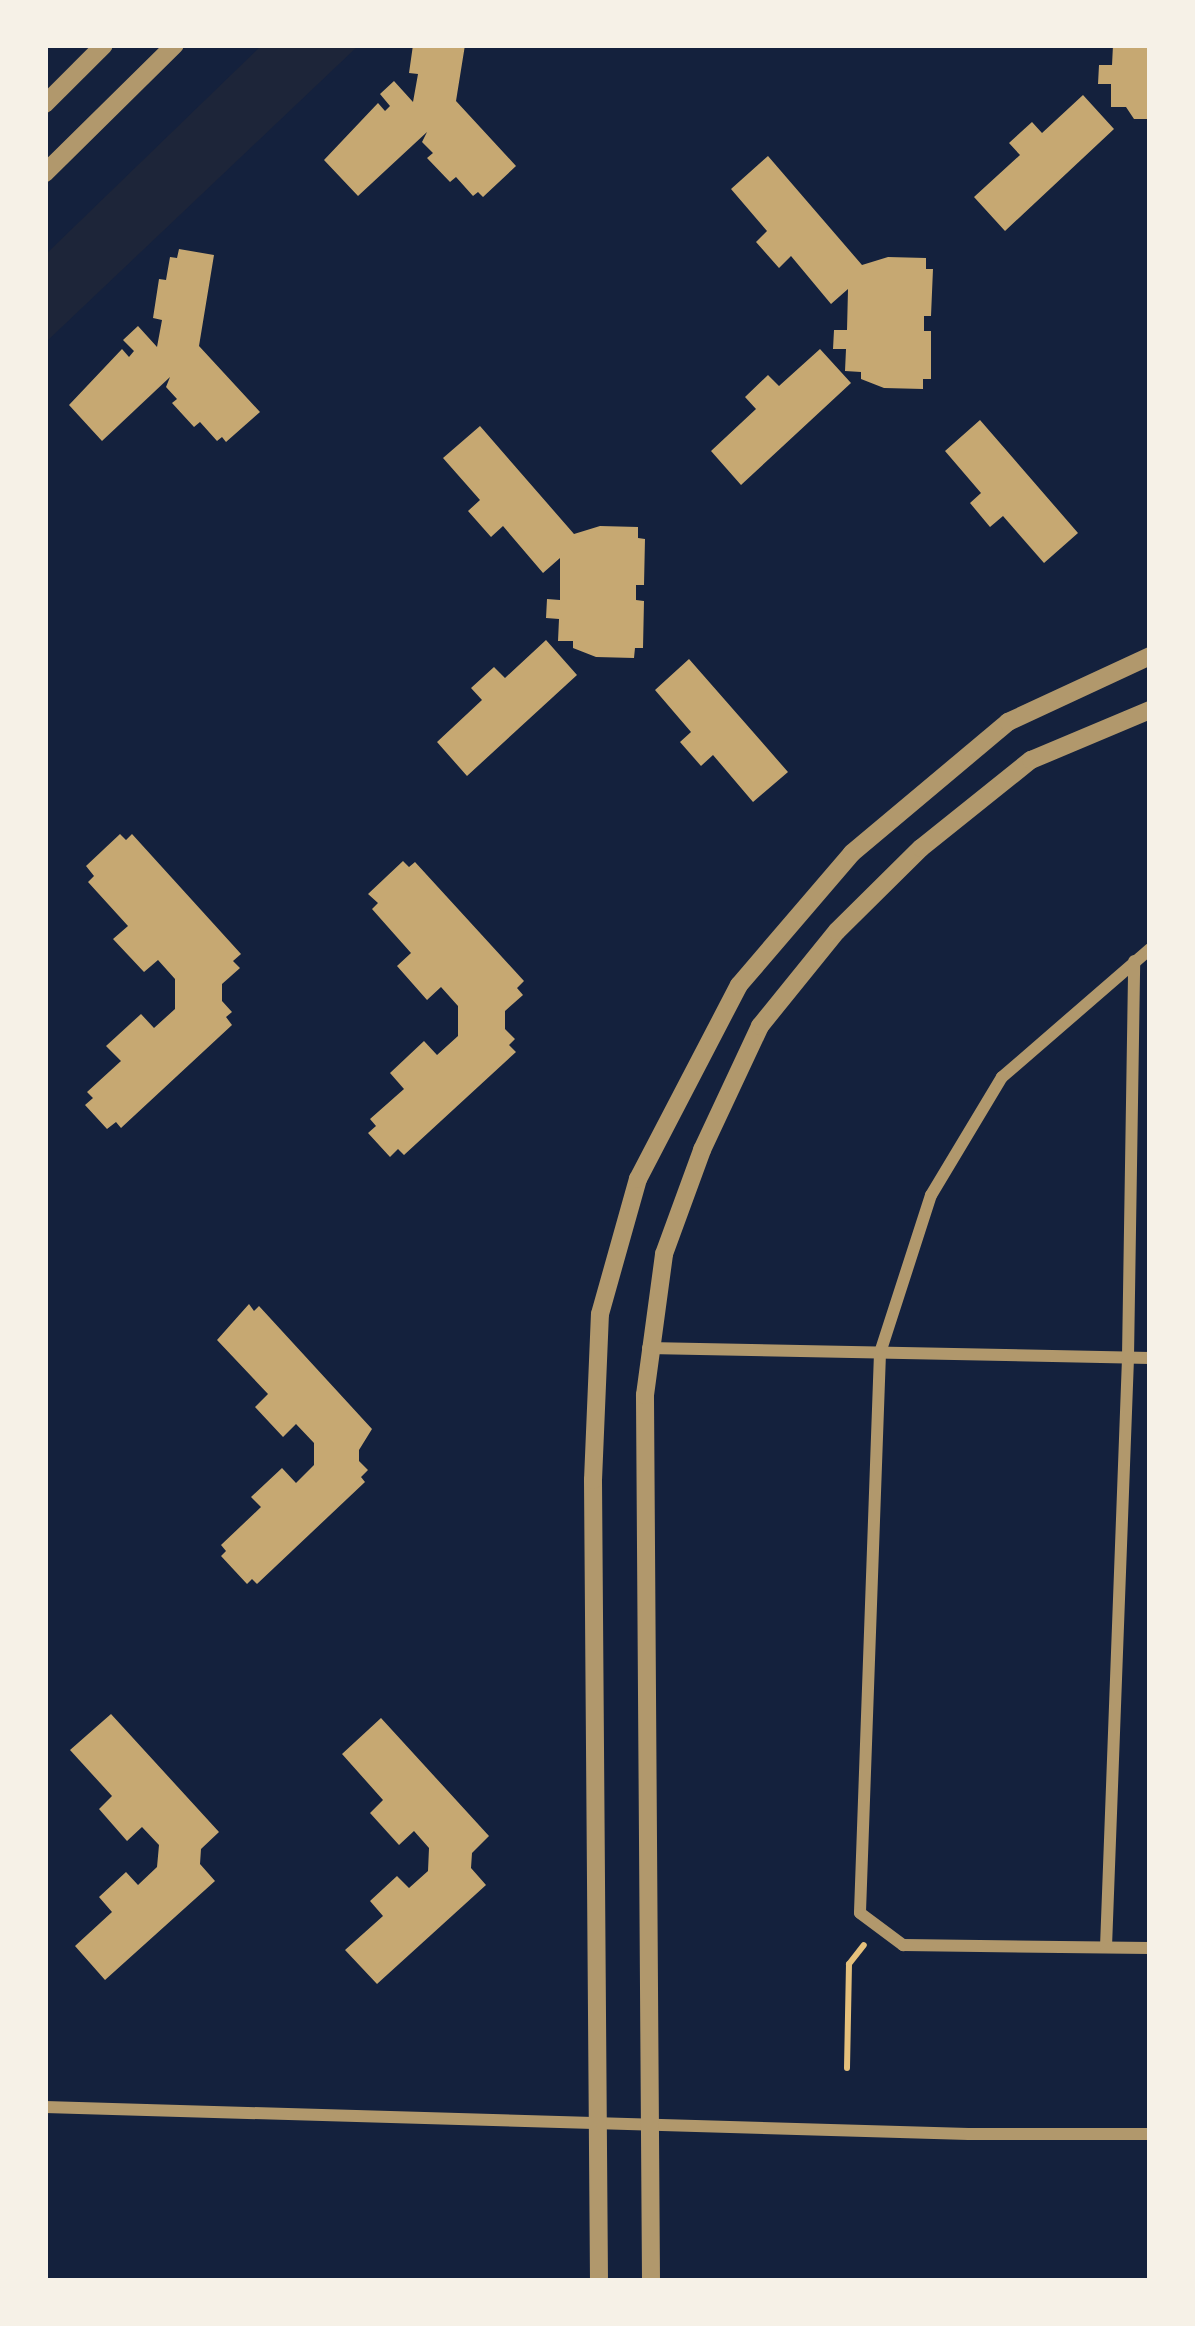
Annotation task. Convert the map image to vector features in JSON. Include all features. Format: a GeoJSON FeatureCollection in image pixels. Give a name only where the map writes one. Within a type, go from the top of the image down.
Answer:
{"type":"FeatureCollection","features":[{"type":"Feature","properties":{"kind":"street"},"geometry":{"type":"LineString","coordinates":[[45,104],[104,45]]}},
{"type":"Feature","properties":{"kind":"street"},"geometry":{"type":"LineString","coordinates":[[45,173],[175,45]]}},
{"type":"Feature","properties":{"kind":"street"},"geometry":{"type":"LineString","coordinates":[[599,2281],[594,1456],[600,1314],[638,1179],[740,985],[852,853],[1008,722],[1150,656]]}},
{"type":"Feature","properties":{"kind":"street"},"geometry":{"type":"LineString","coordinates":[[651,2281],[648,1348],[664,1254],[702,1150],[760,1026],[837,931],[921,848],[1031,760],[1150,710]]}},
{"type":"Feature","properties":{"kind":"street"},"geometry":{"type":"LineString","coordinates":[[1150,949],[1002,1077],[931,1195],[880,1353],[860,1913],[903,1945],[1150,1948]]}},
{"type":"Feature","properties":{"kind":"street"},"geometry":{"type":"LineString","coordinates":[[1106,1947],[1128,1357],[1134,961]]}},
{"type":"Feature","properties":{"kind":"street"},"geometry":{"type":"LineString","coordinates":[[648,1348],[1150,1358]]}},
{"type":"Feature","properties":{"kind":"street"},"geometry":{"type":"LineString","coordinates":[[45,2107],[969,2134],[1150,2134]]}},
{"type":"Feature","properties":{"kind":"path"},"geometry":{"type":"LineString","coordinates":[[847,2068],[849,1964],[879,1928]]}},
{"type":"Feature","properties":{"kind":"shaded area"},"geometry":{"type":"Polygon","coordinates":[[[262,45],[359,45],[45,343],[45,255],[262,45]]]}},
{"type":"Feature","properties":{"kind":"building"},"geometry":{"type":"Polygon","coordinates":[[[413,45],[465,45],[456,101],[516,166],[483,197],[478,192],[473,196],[456,177],[450,182],[427,158],[433,153],[422,142],[427,132],[358,196],[324,160],[378,103],[385,111],[390,106],[380,94],[394,81],[413,102],[418,74],[409,73],[413,45]]]}},
{"type":"Feature","properties":{"kind":"building"},"geometry":{"type":"Polygon","coordinates":[[[1113,45],[1150,45],[1150,119],[1134,119],[1126,107],[1111,107],[1111,84],[1098,84],[1099,65],[1112,65],[1113,45]]]}},
{"type":"Feature","properties":{"kind":"building"},"geometry":{"type":"Polygon","coordinates":[[[1083,95],[1114,129],[1005,231],[974,197],[1020,155],[1009,143],[1032,122],[1042,133],[1083,95]]]}},
{"type":"Feature","properties":{"kind":"building"},"geometry":{"type":"Polygon","coordinates":[[[768,156],[862,265],[888,257],[926,258],[926,269],[933,269],[931,316],[924,316],[924,331],[931,331],[931,379],[923,379],[923,389],[884,388],[861,379],[861,372],[845,371],[846,349],[833,349],[834,330],[847,330],[848,289],[831,304],[791,256],[779,268],[756,242],[767,231],[731,189],[768,156]]]}},
{"type":"Feature","properties":{"kind":"building"},"geometry":{"type":"Polygon","coordinates":[[[179,249],[214,255],[199,346],[260,412],[226,442],[222,437],[217,441],[200,422],[194,427],[172,403],[177,399],[166,387],[170,377],[102,441],[69,405],[122,349],[129,357],[134,351],[123,340],[138,326],[157,347],[162,320],[153,318],[159,279],[166,280],[170,257],[177,258],[179,249]]]}},
{"type":"Feature","properties":{"kind":"building"},"geometry":{"type":"Polygon","coordinates":[[[820,349],[851,383],[741,485],[711,451],[756,409],[745,397],[768,375],[779,386],[820,349]]]}},
{"type":"Feature","properties":{"kind":"building"},"geometry":{"type":"Polygon","coordinates":[[[980,420],[1078,533],[1044,563],[1003,516],[990,527],[970,503],[981,493],[945,451],[980,420]]]}},
{"type":"Feature","properties":{"kind":"building"},"geometry":{"type":"Polygon","coordinates":[[[480,426],[574,534],[600,526],[638,527],[638,538],[645,539],[644,585],[636,585],[636,600],[644,601],[643,648],[635,648],[634,658],[596,657],[573,648],[573,641],[558,641],[559,619],[546,618],[547,599],[560,600],[560,558],[543,573],[503,526],[491,537],[468,511],[480,500],[443,458],[480,426]]]}},
{"type":"Feature","properties":{"kind":"building"},"geometry":{"type":"Polygon","coordinates":[[[546,640],[577,675],[467,776],[437,742],[482,700],[471,688],[494,667],[505,678],[546,640]]]}},
{"type":"Feature","properties":{"kind":"building"},"geometry":{"type":"Polygon","coordinates":[[[689,659],[788,772],[753,802],[713,755],[701,766],[680,742],[691,732],[655,690],[689,659]]]}},
{"type":"Feature","properties":{"kind":"building"},"geometry":{"type":"Polygon","coordinates":[[[120,834],[126,840],[132,834],[241,954],[233,961],[240,968],[222,984],[222,1001],[232,1012],[226,1017],[232,1025],[121,1128],[116,1122],[107,1129],[85,1105],[93,1098],[87,1092],[121,1061],[106,1046],[141,1014],[154,1028],[175,1009],[175,979],[158,960],[144,972],[113,939],[128,926],[88,882],[94,876],[86,866],[120,834]]]}},
{"type":"Feature","properties":{"kind":"building"},"geometry":{"type":"Polygon","coordinates":[[[403,861],[409,867],[415,862],[524,981],[517,988],[523,995],[505,1011],[505,1029],[515,1039],[509,1045],[516,1052],[404,1155],[398,1149],[390,1157],[368,1133],[376,1126],[370,1119],[404,1089],[390,1073],[424,1041],[437,1055],[458,1036],[458,1006],[441,987],[427,1000],[397,966],[411,953],[372,909],[378,903],[368,894],[403,861]]]}},
{"type":"Feature","properties":{"kind":"building"},"geometry":{"type":"Polygon","coordinates":[[[249,1304],[254,1311],[259,1306],[372,1429],[359,1450],[359,1461],[368,1470],[361,1477],[365,1482],[257,1584],[252,1579],[247,1584],[221,1556],[226,1551],[221,1545],[261,1507],[251,1497],[282,1468],[296,1483],[314,1465],[314,1443],[296,1424],[283,1437],[255,1407],[268,1394],[217,1340],[249,1304]]]}},
{"type":"Feature","properties":{"kind":"building"},"geometry":{"type":"Polygon","coordinates":[[[111,1714],[219,1832],[201,1849],[200,1864],[215,1881],[105,1980],[75,1946],[112,1912],[99,1897],[126,1872],[138,1885],[157,1867],[159,1845],[142,1827],[127,1841],[99,1809],[112,1796],[70,1750],[111,1714]]]}},
{"type":"Feature","properties":{"kind":"building"},"geometry":{"type":"Polygon","coordinates":[[[381,1718],[489,1836],[472,1853],[471,1868],[486,1885],[377,1984],[345,1950],[383,1916],[370,1901],[397,1876],[409,1888],[428,1871],[429,1848],[414,1831],[399,1845],[370,1813],[383,1800],[342,1754],[381,1718]]]}}]}
